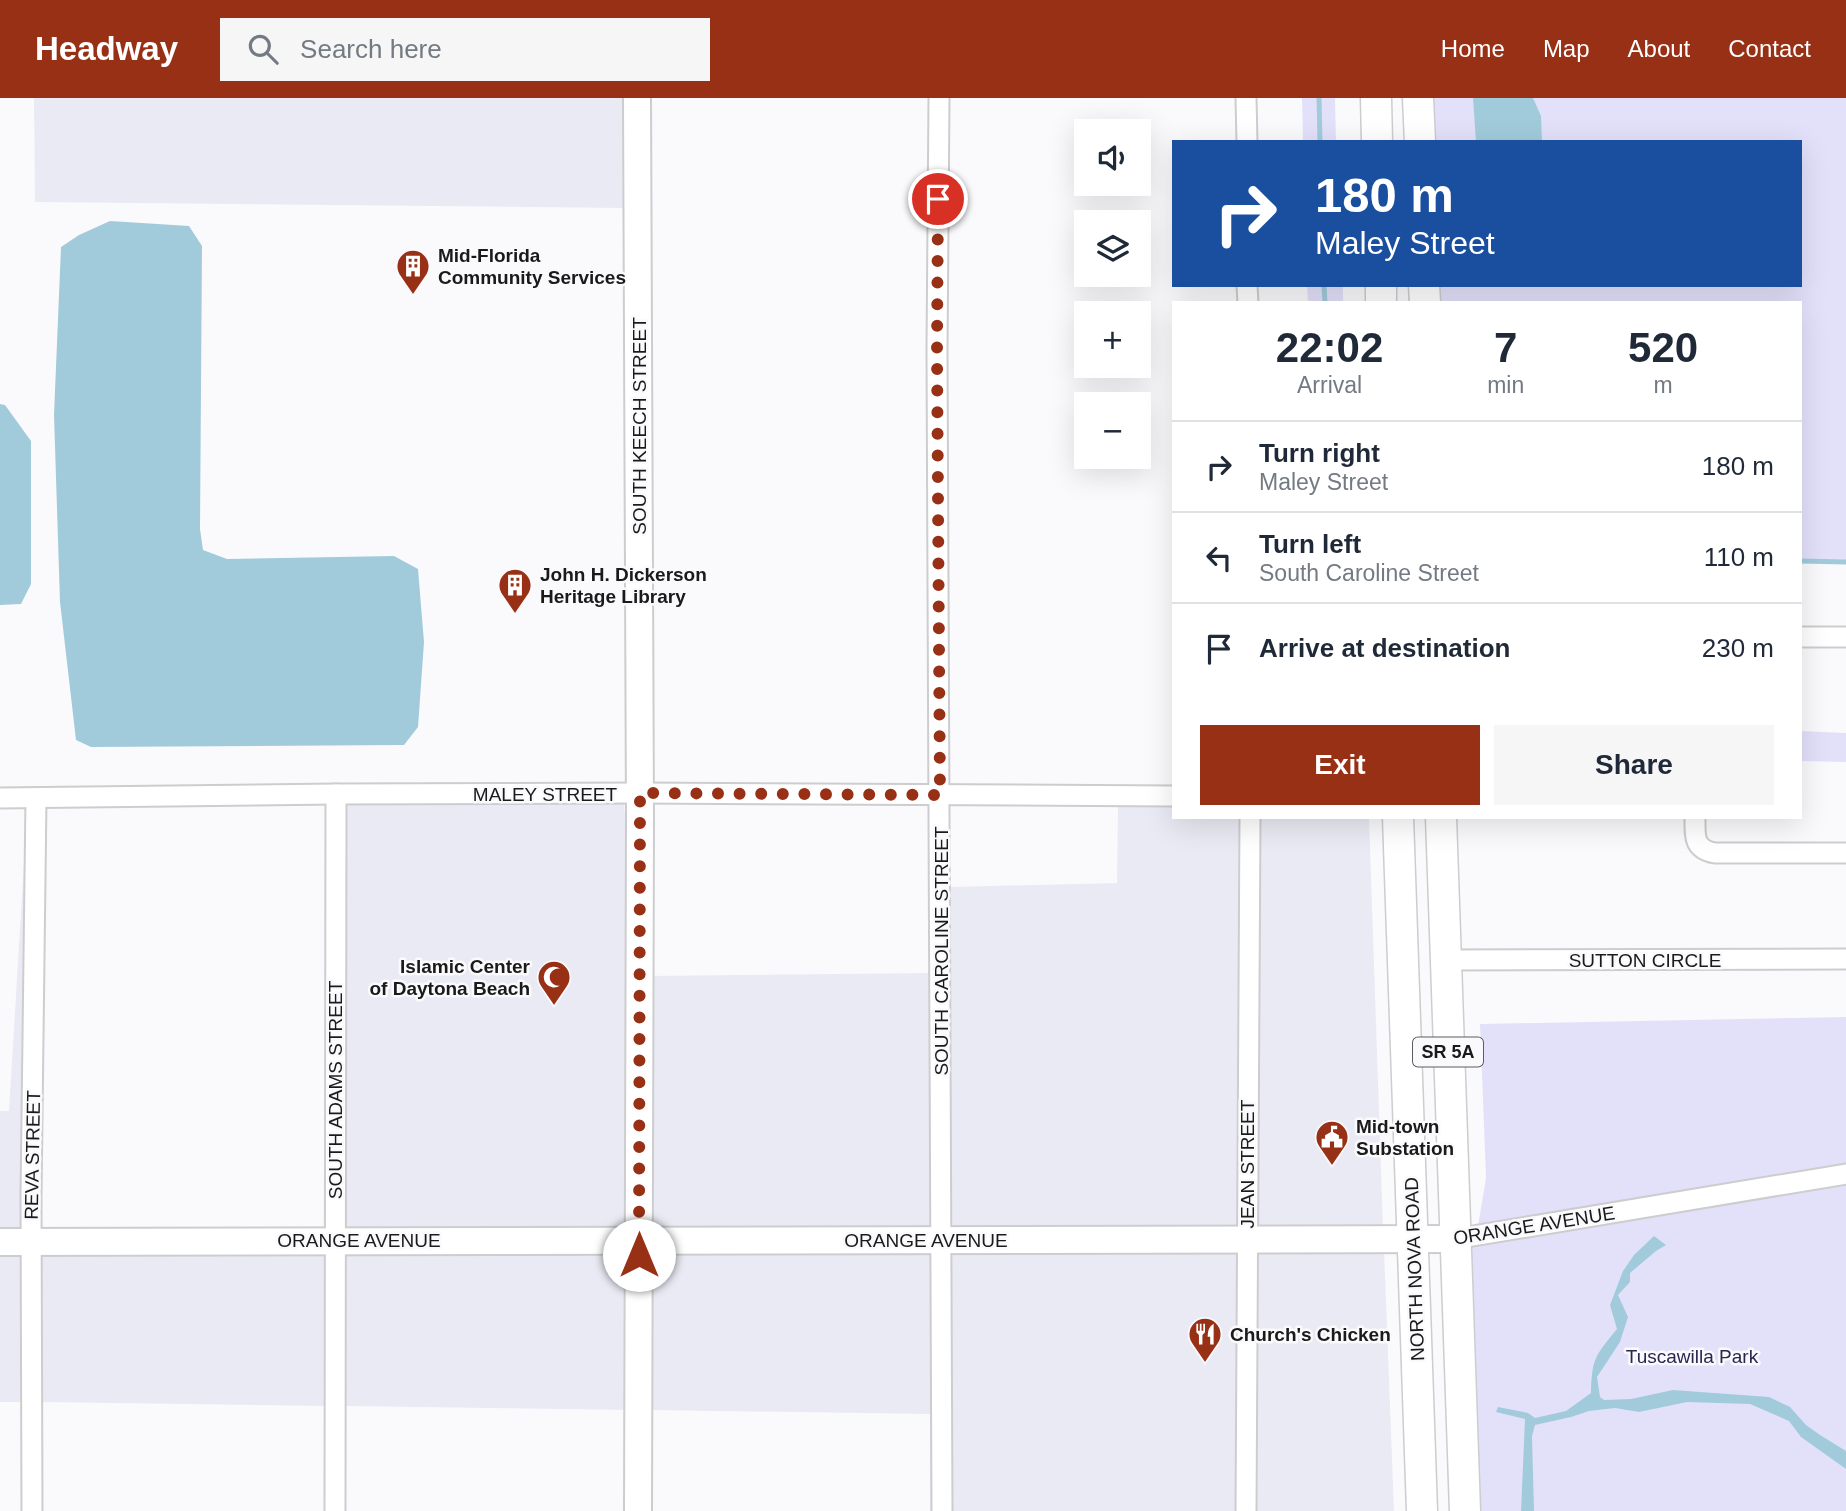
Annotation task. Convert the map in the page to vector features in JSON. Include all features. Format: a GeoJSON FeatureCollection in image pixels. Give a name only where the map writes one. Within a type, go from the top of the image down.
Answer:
{"type":"FeatureCollection","features":[{"type":"Feature","properties":{"kind":"main road"},"geometry":{"type":"LineString","coordinates":[[1376,98],[1377,140]]}},
{"type":"Feature","properties":{"kind":"main road"},"geometry":{"type":"LineString","coordinates":[[1418,98],[1420,140]]}},
{"type":"Feature","properties":{"kind":"main road","name":"NORTH NOVA ROAD"},"geometry":{"type":"LineString","coordinates":[[1398,819],[1422,1511]]}},
{"type":"Feature","properties":{"kind":"main road","name":"SR 5A"},"geometry":{"type":"LineString","coordinates":[[1441,819],[1465,1511]]}},
{"type":"Feature","properties":{"kind":"street","name":"SOUTH KEECH STREET"},"geometry":{"type":"LineString","coordinates":[[637,98],[640,793],[638,1511]]}},
{"type":"Feature","properties":{"kind":"street","name":"SOUTH CAROLINE STREET"},"geometry":{"type":"LineString","coordinates":[[939,98],[937,350],[942,1511]]}},
{"type":"Feature","properties":{"kind":"street"},"geometry":{"type":"LineString","coordinates":[[1246,98],[1247,140]]}},
{"type":"Feature","properties":{"kind":"street"},"geometry":{"type":"LineString","coordinates":[[1802,637],[1846,636]]}},
{"type":"Feature","properties":{"kind":"street","name":"MALEY STREET"},"geometry":{"type":"LineString","coordinates":[[0,798],[640,793],[1172,796]]}},
{"type":"Feature","properties":{"kind":"street","name":"SOUTH ADAMS STREET"},"geometry":{"type":"LineString","coordinates":[[335,1511],[336,794]]}},
{"type":"Feature","properties":{"kind":"street","name":"REVA STREET"},"geometry":{"type":"LineString","coordinates":[[32,1511],[36,798]]}},
{"type":"Feature","properties":{"kind":"street","name":"JEAN STREET"},"geometry":{"type":"LineString","coordinates":[[1247,1511],[1250,819]]}},
{"type":"Feature","properties":{"kind":"street"},"geometry":{"type":"LineString","coordinates":[[1695,819],[1698,846],[1706,852],[1846,853]]}},
{"type":"Feature","properties":{"kind":"street","name":"SUTTON CIRCLE"},"geometry":{"type":"LineString","coordinates":[[1445,960],[1846,960]]}},
{"type":"Feature","properties":{"kind":"street","name":"ORANGE AVENUE"},"geometry":{"type":"LineString","coordinates":[[0,1242],[1455,1239],[1846,1174]]}},
{"type":"Feature","properties":{"kind":"shaded area"},"geometry":{"type":"Polygon","coordinates":[[[34,98],[623,98],[623,208],[35,202],[34,98]]]}},
{"type":"Feature","properties":{"kind":"shaded area"},"geometry":{"type":"Polygon","coordinates":[[[1473,98],[1533,98],[1541,116],[1542,140],[1476,140],[1473,98]]]}},
{"type":"Feature","properties":{"kind":"shaded area"},"geometry":{"type":"Polygon","coordinates":[[[110,221],[189,226],[202,246],[200,529],[203,550],[227,559],[394,556],[418,569],[424,642],[418,727],[404,745],[91,747],[76,740],[60,602],[54,415],[61,247],[79,235],[110,221]]]}},
{"type":"Feature","properties":{"kind":"shaded area"},"geometry":{"type":"Polygon","coordinates":[[[0,404],[5,405],[31,441],[31,584],[21,604],[0,605],[0,404]]]}},
{"type":"Feature","properties":{"kind":"shaded area"},"geometry":{"type":"Polygon","coordinates":[[[624,803],[631,890],[630,1230],[344,1231],[345,804],[624,803]]]}},
{"type":"Feature","properties":{"kind":"shaded area"},"geometry":{"type":"Polygon","coordinates":[[[1118,806],[1172,806],[1172,819],[1241,819],[1238,1230],[951,1230],[950,887],[1117,883],[1118,806]]]}},
{"type":"Feature","properties":{"kind":"shaded area"},"geometry":{"type":"Polygon","coordinates":[[[1259,819],[1369,819],[1383,1229],[1256,1230],[1259,819]]]}},
{"type":"Feature","properties":{"kind":"shaded area"},"geometry":{"type":"Polygon","coordinates":[[[26,830],[22,1232],[0,1232],[0,1111],[9,1111],[26,830]]]}},
{"type":"Feature","properties":{"kind":"shaded area"},"geometry":{"type":"Polygon","coordinates":[[[931,973],[933,1230],[649,1230],[649,976],[931,973]]]}},
{"type":"Feature","properties":{"kind":"shaded area"},"geometry":{"type":"Polygon","coordinates":[[[1654,1236],[1666,1245],[1630,1273],[1630,1282],[1618,1295],[1628,1317],[1620,1342],[1597,1377],[1600,1397],[1604,1400],[1631,1399],[1673,1390],[1769,1397],[1790,1407],[1806,1425],[1846,1451],[1846,1469],[1801,1437],[1789,1421],[1750,1404],[1687,1402],[1639,1412],[1615,1408],[1589,1411],[1535,1425],[1532,1436],[1534,1511],[1521,1511],[1525,1419],[1496,1412],[1498,1407],[1528,1413],[1535,1418],[1566,1411],[1591,1393],[1596,1358],[1617,1329],[1610,1305],[1623,1271],[1634,1255],[1654,1236]]]}},
{"type":"Feature","properties":{"kind":"shaded area"},"geometry":{"type":"Polygon","coordinates":[[[1237,1249],[1237,1511],[951,1511],[951,1250],[1237,1249]]]}},
{"type":"Feature","properties":{"kind":"shaded area"},"geometry":{"type":"Polygon","coordinates":[[[1256,1249],[1384,1249],[1394,1511],[1256,1511],[1256,1249]]]}},
{"type":"Feature","properties":{"kind":"shaded area"},"geometry":{"type":"Polygon","coordinates":[[[630,1250],[629,1410],[344,1406],[344,1251],[630,1250]]]}},
{"type":"Feature","properties":{"kind":"shaded area"},"geometry":{"type":"Polygon","coordinates":[[[649,1250],[933,1250],[933,1511],[930,1511],[930,1414],[648,1410],[649,1250]]]}},
{"type":"Feature","properties":{"kind":"shaded area"},"geometry":{"type":"Polygon","coordinates":[[[23,1251],[22,1402],[0,1402],[0,1252],[23,1251]]]}},
{"type":"Feature","properties":{"kind":"shaded area"},"geometry":{"type":"Polygon","coordinates":[[[41,1251],[325,1251],[326,1406],[41,1402],[41,1251]]]}},
{"type":"Feature","properties":{"kind":"green space"},"geometry":{"type":"Polygon","coordinates":[[[1302,98],[1335,98],[1336,140],[1303,140],[1302,98]]]}},
{"type":"Feature","properties":{"kind":"green space"},"geometry":{"type":"Polygon","coordinates":[[[1418,98],[1846,98],[1846,562],[1802,561],[1802,301],[1425,301],[1424,287],[1802,287],[1802,140],[1420,140],[1418,98]]]}},
{"type":"Feature","properties":{"kind":"green space"},"geometry":{"type":"Polygon","coordinates":[[[1307,287],[1343,287],[1343,301],[1308,301],[1307,287]]]}},
{"type":"Feature","properties":{"kind":"green space"},"geometry":{"type":"Polygon","coordinates":[[[1802,731],[1846,733],[1846,762],[1802,761],[1802,731]]]}},
{"type":"Feature","properties":{"kind":"green space"},"geometry":{"type":"Polygon","coordinates":[[[1846,1017],[1846,1164],[1478,1226],[1486,1178],[1480,1024],[1846,1017]]]}},
{"type":"Feature","properties":{"kind":"green space","name":"Tuscawilla Park"},"geometry":{"type":"Polygon","coordinates":[[[1846,1174],[1846,1511],[1465,1511],[1455,1239],[1846,1174]]]}},
{"type":"Feature","properties":{"kind":"waterway"},"geometry":{"type":"LineString","coordinates":[[1319,98],[1320,140]]}},
{"type":"Feature","properties":{"kind":"waterway"},"geometry":{"type":"LineString","coordinates":[[1324,287],[1325,301]]}},
{"type":"Feature","properties":{"kind":"waterway"},"geometry":{"type":"LineString","coordinates":[[1802,561],[1846,562]]}},
{"type":"Feature","properties":{"kind":"place","name":"Mid-Florida Community Services"},"geometry":{"type":"Point","coordinates":[413,296]}},
{"type":"Feature","properties":{"kind":"place","name":"John H. Dickerson Heritage Library"},"geometry":{"type":"Point","coordinates":[515,615]}},
{"type":"Feature","properties":{"kind":"place","name":"Islamic Center of Daytona Beach"},"geometry":{"type":"Point","coordinates":[554,1007]}},
{"type":"Feature","properties":{"kind":"place","name":"Mid-town Substation"},"geometry":{"type":"Point","coordinates":[1332,1167]}},
{"type":"Feature","properties":{"kind":"place","name":"Church's Chicken"},"geometry":{"type":"Point","coordinates":[1205,1364]}},
{"type":"Feature","properties":{"kind":"route"},"geometry":{"type":"LineString","coordinates":[[639,1255],[640,793],[940,795],[938,199]]}}]}
